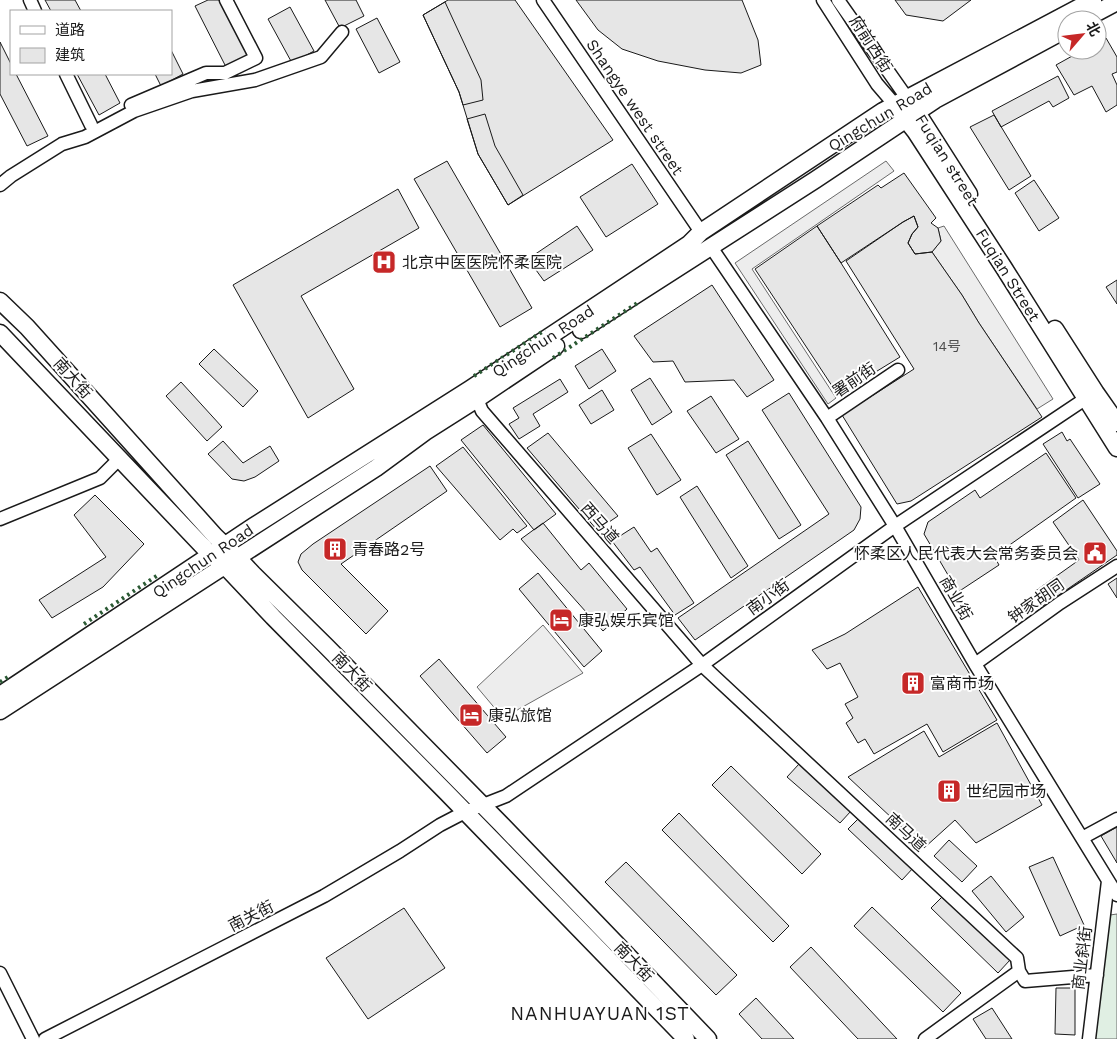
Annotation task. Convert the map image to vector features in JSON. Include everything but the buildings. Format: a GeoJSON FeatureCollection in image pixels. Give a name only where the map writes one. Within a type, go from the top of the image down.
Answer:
{"type":"FeatureCollection","features":[{"type":"Feature","properties":{"kind":"main road","name":"Qingchun Road"},"geometry":{"type":"LineString","coordinates":[[0,695],[225,545],[545,340],[689,244],[701,232],[883,111],[1093,0]]}},
{"type":"Feature","properties":{"kind":"main road"},"geometry":{"type":"LineString","coordinates":[[1102,10],[1117,2]]}},
{"type":"Feature","properties":{"kind":"main road","name":"Qingchun Road"},"geometry":{"type":"LineString","coordinates":[[0,711],[376,468],[425,432],[477,400],[590,323],[815,180],[935,100],[1057,34]]}},
{"type":"Feature","properties":{"kind":"main road","name":"Fuqian street"},"geometry":{"type":"LineString","coordinates":[[901,102],[1096,393],[1113,424]]}},
{"type":"Feature","properties":{"kind":"main road","name":"Fuqian Street"},"geometry":{"type":"LineString","coordinates":[[912,116],[915,131],[1004,268],[1085,399],[1113,424],[1117,448]]}},
{"type":"Feature","properties":{"kind":"main road","name":"南大街"},"geometry":{"type":"LineString","coordinates":[[0,301],[28,326],[225,545],[231,562],[273,617],[686,1039]]}},
{"type":"Feature","properties":{"kind":"main road","name":"南大街"},"geometry":{"type":"LineString","coordinates":[[0,333],[211,555],[231,562],[253,574],[327,646],[708,1039]]}},
{"type":"Feature","properties":{"kind":"street"},"geometry":{"type":"LineString","coordinates":[[0,185],[91,125],[145,98],[206,73],[226,73],[256,58],[226,0]]}},
{"type":"Feature","properties":{"kind":"street","name":"Shangye west street"},"geometry":{"type":"LineString","coordinates":[[543,0],[701,232]]}},
{"type":"Feature","properties":{"kind":"street","name":"府前西街"},"geometry":{"type":"LineString","coordinates":[[823,0],[877,84],[901,102]]}},
{"type":"Feature","properties":{"kind":"street"},"geometry":{"type":"LineString","coordinates":[[838,0],[901,102]]}},
{"type":"Feature","properties":{"kind":"street"},"geometry":{"type":"LineString","coordinates":[[62,144],[85,137],[134,111],[192,91],[254,80],[321,57],[342,32]]}},
{"type":"Feature","properties":{"kind":"street"},"geometry":{"type":"LineString","coordinates":[[66,75],[91,125]]}},
{"type":"Feature","properties":{"kind":"street","name":"商业街"},"geometry":{"type":"LineString","coordinates":[[710,247],[827,418],[895,526],[975,664],[1117,896]]}},
{"type":"Feature","properties":{"kind":"street","name":"署前街"},"geometry":{"type":"LineString","coordinates":[[827,418],[898,370]]}},
{"type":"Feature","properties":{"kind":"street","name":"南小街"},"geometry":{"type":"LineString","coordinates":[[464,812],[506,796],[702,665],[895,526],[1085,399]]}},
{"type":"Feature","properties":{"kind":"street","name":"西马道"},"geometry":{"type":"LineString","coordinates":[[477,400],[482,411],[702,665]]}},
{"type":"Feature","properties":{"kind":"street"},"geometry":{"type":"LineString","coordinates":[[0,519],[100,478],[119,459]]}},
{"type":"Feature","properties":{"kind":"street","name":"钟家胡同"},"geometry":{"type":"LineString","coordinates":[[975,664],[1060,603],[1117,566]]}},
{"type":"Feature","properties":{"kind":"street","name":"南马道"},"geometry":{"type":"LineString","coordinates":[[702,665],[1017,958],[1019,971]]}},
{"type":"Feature","properties":{"kind":"street","name":"南关街"},"geometry":{"type":"LineString","coordinates":[[45,1039],[324,896],[464,812]]}},
{"type":"Feature","properties":{"kind":"street"},"geometry":{"type":"LineString","coordinates":[[1082,838],[1117,819]]}},
{"type":"Feature","properties":{"kind":"street","name":"商业斜街"},"geometry":{"type":"LineString","coordinates":[[1089,1039],[1108,881]]}},
{"type":"Feature","properties":{"kind":"street"},"geometry":{"type":"LineString","coordinates":[[925,1039],[1019,971],[1026,981],[1097,975]]}},
{"type":"Feature","properties":{"kind":"street"},"geometry":{"type":"LineString","coordinates":[[0,972],[33,1039]]}},
{"type":"Feature","properties":{"kind":"green space"},"geometry":{"type":"Polygon","coordinates":[[[1117,914],[1117,1039],[1095,1039],[1110,915],[1117,914]]]}},
{"type":"Feature","properties":{"kind":"shaded area"},"geometry":{"type":"Polygon","coordinates":[[[886,161],[894,171],[752,269],[836,398],[828,404],[735,263],[886,161]]]}},
{"type":"Feature","properties":{"kind":"shaded area"},"geometry":{"type":"Polygon","coordinates":[[[944,226],[1053,399],[1037,409],[932,252],[941,241],[938,228],[944,226]]]}},
{"type":"Feature","properties":{"kind":"shaded area"},"geometry":{"type":"Polygon","coordinates":[[[543,625],[583,673],[503,718],[477,687],[543,625]]]}},
{"type":"Feature","properties":{"kind":"hedge"},"geometry":{"type":"LineString","coordinates":[[553,358],[639,302]]}},
{"type":"Feature","properties":{"kind":"hedge"},"geometry":{"type":"LineString","coordinates":[[474,376],[545,330]]}},
{"type":"Feature","properties":{"kind":"hedge"},"geometry":{"type":"LineString","coordinates":[[84,624],[158,575]]}},
{"type":"Feature","properties":{"kind":"hedge"},"geometry":{"type":"LineString","coordinates":[[0,682],[8,677]]}},
{"type":"Feature","properties":{"kind":"place","name":"北京中医医院怀柔医院"},"geometry":{"type":"Point","coordinates":[384,262]}},
{"type":"Feature","properties":{"kind":"place","name":"青春路2号"},"geometry":{"type":"Point","coordinates":[335,549]}},
{"type":"Feature","properties":{"kind":"place","name":"怀柔区人民代表大会常务委员会"},"geometry":{"type":"Point","coordinates":[1095,553]}},
{"type":"Feature","properties":{"kind":"place","name":"康弘娱乐宾馆"},"geometry":{"type":"Point","coordinates":[561,620]}},
{"type":"Feature","properties":{"kind":"place","name":"富商市场"},"geometry":{"type":"Point","coordinates":[913,683]}},
{"type":"Feature","properties":{"kind":"place","name":"康弘旅馆"},"geometry":{"type":"Point","coordinates":[471,715]}},
{"type":"Feature","properties":{"kind":"place","name":"世纪园市场"},"geometry":{"type":"Point","coordinates":[949,791]}},
{"type":"Feature","properties":{"kind":"district","name":"NANHUAYUAN 1ST"},"geometry":{"type":"Point","coordinates":[600,1013]}}]}
